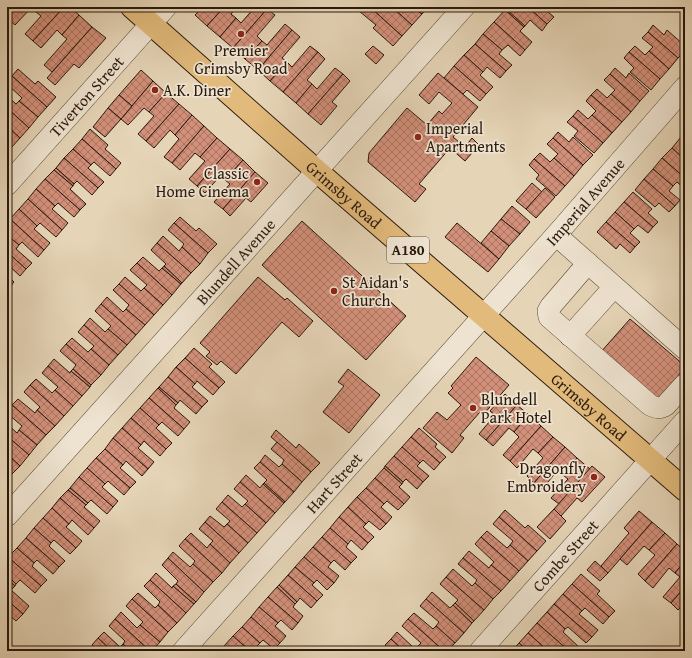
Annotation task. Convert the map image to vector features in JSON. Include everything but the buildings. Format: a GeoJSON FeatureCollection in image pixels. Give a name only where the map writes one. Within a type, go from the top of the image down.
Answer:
{"type":"FeatureCollection","features":[{"type":"Feature","properties":{"kind":"main road","name":"Grimsby Road"},"geometry":{"type":"LineString","coordinates":[[132,7],[318,172],[685,490]]}},
{"type":"Feature","properties":{"kind":"street","name":"Tiverton Street"},"geometry":{"type":"LineString","coordinates":[[7,184],[166,7]]}},
{"type":"Feature","properties":{"kind":"street","name":"Blundell Avenue"},"geometry":{"type":"LineString","coordinates":[[7,516],[318,172],[464,7]]}},
{"type":"Feature","properties":{"kind":"street","name":"Imperial Avenue"},"geometry":{"type":"LineString","coordinates":[[484,315],[685,87]]}},
{"type":"Feature","properties":{"kind":"street"},"geometry":{"type":"LineString","coordinates":[[556,235],[685,349]]}},
{"type":"Feature","properties":{"kind":"street"},"geometry":{"type":"LineString","coordinates":[[588,263],[548,311],[549,317],[650,405],[658,408],[666,406],[685,384]]}},
{"type":"Feature","properties":{"kind":"street"},"geometry":{"type":"LineString","coordinates":[[570,336],[614,287]]}},
{"type":"Feature","properties":{"kind":"street","name":"Hart Street"},"geometry":{"type":"LineString","coordinates":[[183,651],[484,315]]}},
{"type":"Feature","properties":{"kind":"street","name":"Combe Street"},"geometry":{"type":"LineString","coordinates":[[480,651],[685,421]]}},
{"type":"Feature","properties":{"kind":"place","name":"Premier Grimsby Road"},"geometry":{"type":"Point","coordinates":[241,34]}},
{"type":"Feature","properties":{"kind":"place","name":"A.K. Diner"},"geometry":{"type":"Point","coordinates":[155,90]}},
{"type":"Feature","properties":{"kind":"place","name":"Imperial Apartments"},"geometry":{"type":"Point","coordinates":[418,137]}},
{"type":"Feature","properties":{"kind":"place","name":"Classic Home Cinema"},"geometry":{"type":"Point","coordinates":[257,182]}},
{"type":"Feature","properties":{"kind":"place","name":"St Aidan's Church"},"geometry":{"type":"Point","coordinates":[334,291]}},
{"type":"Feature","properties":{"kind":"place","name":"Blundell Park Hotel"},"geometry":{"type":"Point","coordinates":[473,408]}},
{"type":"Feature","properties":{"kind":"place","name":"Dragonfly Embroidery"},"geometry":{"type":"Point","coordinates":[594,477]}}]}
